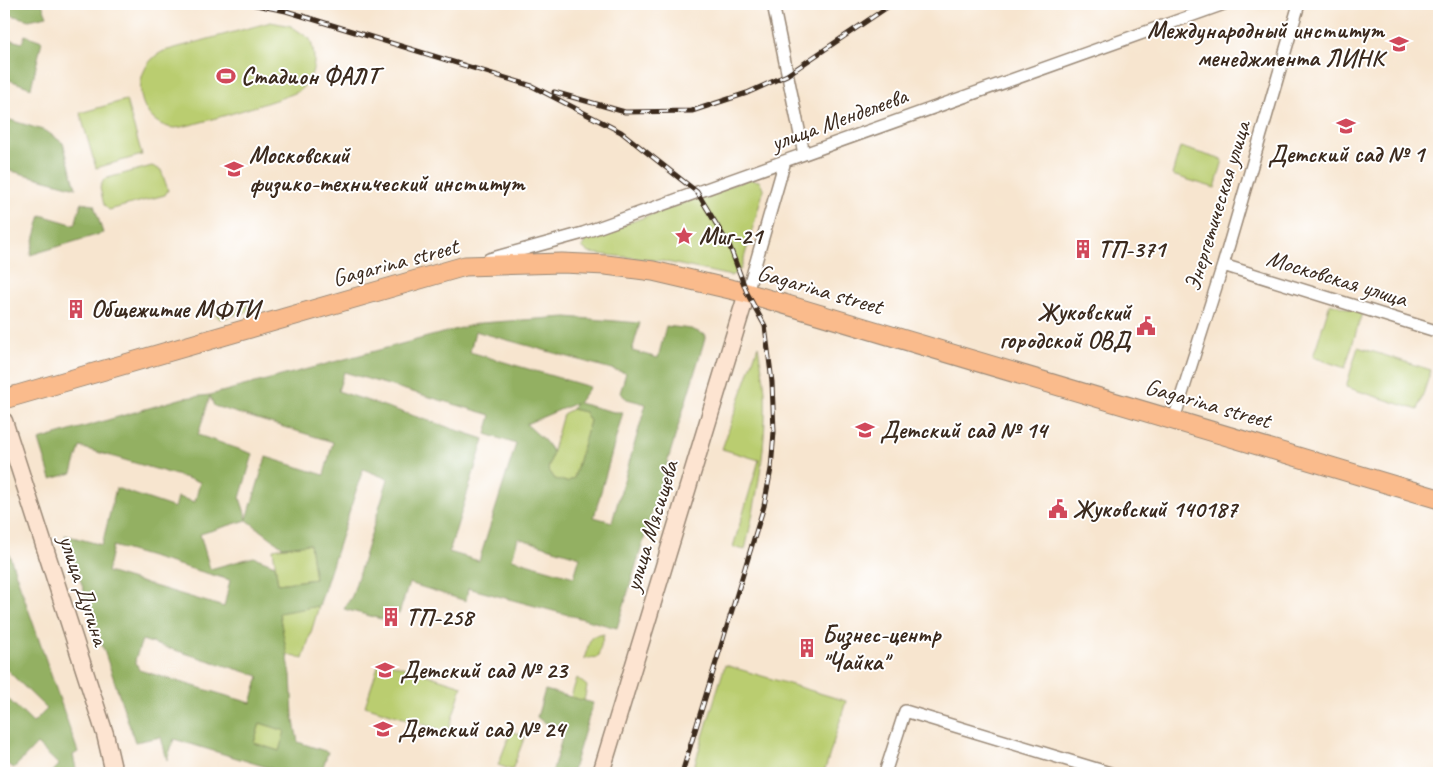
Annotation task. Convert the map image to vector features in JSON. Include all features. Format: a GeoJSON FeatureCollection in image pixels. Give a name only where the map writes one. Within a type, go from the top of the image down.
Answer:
{"type":"FeatureCollection","features":[{"type":"Feature","properties":{"kind":"main road","name":"Gagarina street"},"geometry":{"type":"LineString","coordinates":[[4,399],[465,266],[562,263],[606,265],[653,271],[747,293],[1439,499]]}},
{"type":"Feature","properties":{"kind":"main road","name":"улица Мясищева"},"geometry":{"type":"LineString","coordinates":[[601,773],[747,293]]}},
{"type":"Feature","properties":{"kind":"main road","name":"улица Дугина"},"geometry":{"type":"LineString","coordinates":[[4,421],[105,734],[114,773]]}},
{"type":"Feature","properties":{"kind":"street"},"geometry":{"type":"LineString","coordinates":[[773,4],[804,154]]}},
{"type":"Feature","properties":{"kind":"street","name":"улица Менделеева"},"geometry":{"type":"LineString","coordinates":[[465,266],[583,233],[1224,4]]}},
{"type":"Feature","properties":{"kind":"street","name":"Энергетическая улица"},"geometry":{"type":"LineString","coordinates":[[1174,419],[1223,265],[1299,4]]}},
{"type":"Feature","properties":{"kind":"street"},"geometry":{"type":"LineString","coordinates":[[747,293],[785,161]]}},
{"type":"Feature","properties":{"kind":"street","name":"Московская улица"},"geometry":{"type":"LineString","coordinates":[[1223,265],[1439,332]]}},
{"type":"Feature","properties":{"kind":"street"},"geometry":{"type":"LineString","coordinates":[[885,773],[905,711],[1110,773]]}},
{"type":"Feature","properties":{"kind":"green space"},"geometry":{"type":"Polygon","coordinates":[[[4,4],[42,4],[47,16],[29,20],[4,13],[4,4]]]}},
{"type":"Feature","properties":{"kind":"green space","name":"Стадион ФАЛТ"},"geometry":{"type":"Polygon","coordinates":[[[271,22],[291,26],[310,39],[314,53],[314,67],[309,79],[299,91],[259,105],[182,127],[174,128],[161,124],[151,117],[144,106],[141,94],[141,81],[145,69],[152,59],[164,51],[271,22]]]}},
{"type":"Feature","properties":{"kind":"green space"},"geometry":{"type":"Polygon","coordinates":[[[25,35],[42,41],[31,88],[4,78],[4,38],[22,43],[25,35]]]}},
{"type":"Feature","properties":{"kind":"green space"},"geometry":{"type":"Polygon","coordinates":[[[126,100],[142,155],[96,168],[80,113],[126,100]]]}},
{"type":"Feature","properties":{"kind":"green space"},"geometry":{"type":"Polygon","coordinates":[[[7,119],[46,131],[63,143],[76,188],[4,169],[4,130],[7,119]]]}},
{"type":"Feature","properties":{"kind":"green space"},"geometry":{"type":"Polygon","coordinates":[[[1180,147],[1223,160],[1215,188],[1172,175],[1180,147]]]}},
{"type":"Feature","properties":{"kind":"green space"},"geometry":{"type":"Polygon","coordinates":[[[152,166],[161,170],[168,190],[165,195],[109,210],[104,205],[100,188],[104,179],[152,166]]]}},
{"type":"Feature","properties":{"kind":"green space"},"geometry":{"type":"Polygon","coordinates":[[[749,179],[759,181],[764,189],[741,269],[731,276],[662,261],[589,253],[582,247],[587,238],[749,179]]]}},
{"type":"Feature","properties":{"kind":"green space"},"geometry":{"type":"Polygon","coordinates":[[[81,203],[94,205],[103,233],[30,255],[41,215],[75,225],[81,203]]]}},
{"type":"Feature","properties":{"kind":"green space"},"geometry":{"type":"Polygon","coordinates":[[[1330,303],[1362,313],[1345,368],[1313,357],[1330,303]]]}},
{"type":"Feature","properties":{"kind":"green space"},"geometry":{"type":"Polygon","coordinates":[[[248,305],[249,311],[220,319],[215,314],[248,305]]]}},
{"type":"Feature","properties":{"kind":"green space"},"geometry":{"type":"Polygon","coordinates":[[[566,317],[640,323],[632,351],[658,358],[666,326],[691,329],[706,335],[617,628],[468,588],[466,601],[409,583],[399,614],[387,610],[385,620],[344,609],[352,596],[388,479],[363,469],[319,606],[279,613],[291,675],[293,716],[298,742],[328,752],[321,773],[286,773],[174,739],[167,760],[161,737],[135,742],[65,535],[102,545],[116,488],[175,508],[178,497],[195,502],[200,482],[80,447],[72,473],[51,479],[39,440],[183,398],[210,395],[480,323],[566,317]],[[475,331],[470,352],[590,387],[578,403],[614,412],[623,412],[594,517],[612,522],[646,404],[627,399],[620,393],[626,373],[475,331]],[[344,372],[338,391],[484,439],[449,552],[479,561],[516,444],[486,434],[491,415],[344,372]],[[210,396],[198,435],[253,454],[240,498],[247,519],[266,457],[324,475],[333,442],[214,406],[210,396]],[[576,403],[526,424],[545,441],[553,452],[548,469],[555,479],[567,482],[574,478],[590,421],[585,412],[572,409],[576,403]],[[247,520],[200,534],[210,569],[254,557],[275,565],[278,584],[315,579],[310,544],[283,547],[247,520]],[[518,538],[512,559],[574,577],[580,557],[518,538]],[[113,546],[107,572],[224,607],[230,580],[113,546]],[[142,640],[135,660],[139,670],[251,703],[259,676],[142,640]],[[260,723],[254,743],[279,751],[285,731],[260,723]]]}},
{"type":"Feature","properties":{"kind":"green space"},"geometry":{"type":"Polygon","coordinates":[[[758,346],[765,391],[763,452],[745,550],[733,547],[759,460],[722,449],[758,346]]]}},
{"type":"Feature","properties":{"kind":"green space"},"geometry":{"type":"Polygon","coordinates":[[[1358,347],[1431,370],[1418,410],[1346,387],[1358,347]]]}},
{"type":"Feature","properties":{"kind":"green space"},"geometry":{"type":"Polygon","coordinates":[[[572,409],[585,412],[590,421],[574,478],[567,482],[555,479],[548,469],[563,414],[572,409]]]}},
{"type":"Feature","properties":{"kind":"green space"},"geometry":{"type":"Polygon","coordinates":[[[310,543],[315,579],[278,584],[273,549],[310,543]]]}},
{"type":"Feature","properties":{"kind":"green space"},"geometry":{"type":"Polygon","coordinates":[[[9,554],[78,752],[73,755],[77,773],[51,773],[59,765],[37,744],[14,768],[4,762],[4,695],[33,723],[47,709],[4,667],[4,555],[9,554]]]}},
{"type":"Feature","properties":{"kind":"green space"},"geometry":{"type":"Polygon","coordinates":[[[319,606],[303,659],[286,654],[279,612],[319,606]]]}},
{"type":"Feature","properties":{"kind":"green space"},"geometry":{"type":"Polygon","coordinates":[[[604,634],[598,657],[584,659],[591,637],[604,634]]]}},
{"type":"Feature","properties":{"kind":"green space"},"geometry":{"type":"Polygon","coordinates":[[[380,660],[462,686],[448,732],[365,706],[380,660]]]}},
{"type":"Feature","properties":{"kind":"green space"},"geometry":{"type":"Polygon","coordinates":[[[725,665],[846,701],[824,773],[692,773],[725,665]]]}},
{"type":"Feature","properties":{"kind":"green space"},"geometry":{"type":"Polygon","coordinates":[[[577,678],[587,686],[584,701],[571,697],[577,678]]]}},
{"type":"Feature","properties":{"kind":"green space"},"geometry":{"type":"Polygon","coordinates":[[[545,690],[593,703],[572,773],[552,773],[565,728],[543,722],[537,717],[545,690]]]}},
{"type":"Feature","properties":{"kind":"green space"},"geometry":{"type":"Polygon","coordinates":[[[260,723],[286,731],[279,751],[254,743],[260,723]]]}},
{"type":"Feature","properties":{"kind":"green space"},"geometry":{"type":"Polygon","coordinates":[[[511,731],[525,736],[512,770],[498,765],[511,731]]]}},
{"type":"Feature","properties":{"kind":"railway"},"geometry":{"type":"LineString","coordinates":[[251,4],[286,11],[532,86],[621,132],[697,192],[730,247],[747,293],[765,326],[772,382],[774,432],[771,469],[764,506],[682,773]]}},
{"type":"Feature","properties":{"kind":"railway"},"geometry":{"type":"LineString","coordinates":[[554,92],[625,112],[692,111],[747,93],[787,75],[892,4]]}},
{"type":"Feature","properties":{"kind":"place","name":"Международный институт менеджмента ЛИНК"},"geometry":{"type":"Point","coordinates":[1399,44]}},
{"type":"Feature","properties":{"kind":"place","name":"Стадион ФАЛТ"},"geometry":{"type":"Point","coordinates":[226,76]}},
{"type":"Feature","properties":{"kind":"place","name":"Детский сад № 1"},"geometry":{"type":"Point","coordinates":[1346,126]}},
{"type":"Feature","properties":{"kind":"place","name":"Московский физико-технический институт"},"geometry":{"type":"Point","coordinates":[234,169]}},
{"type":"Feature","properties":{"kind":"place","name":"Миг-21"},"geometry":{"type":"Point","coordinates":[684,236]}},
{"type":"Feature","properties":{"kind":"place","name":"ТП-371"},"geometry":{"type":"Point","coordinates":[1083,249]}},
{"type":"Feature","properties":{"kind":"place","name":"Общежитие МФТИ"},"geometry":{"type":"Point","coordinates":[76,309]}},
{"type":"Feature","properties":{"kind":"place","name":"Жуковский городской ОВД"},"geometry":{"type":"Point","coordinates":[1146,326]}},
{"type":"Feature","properties":{"kind":"place","name":"Детский сад № 14"},"geometry":{"type":"Point","coordinates":[865,430]}},
{"type":"Feature","properties":{"kind":"place","name":"Жуковский 140187"},"geometry":{"type":"Point","coordinates":[1058,509]}},
{"type":"Feature","properties":{"kind":"place","name":"ТП-258"},"geometry":{"type":"Point","coordinates":[391,617]}},
{"type":"Feature","properties":{"kind":"place","name":"Бизнес-центр \"Чайка\""},"geometry":{"type":"Point","coordinates":[807,648]}},
{"type":"Feature","properties":{"kind":"place","name":"Детский сад № 23"},"geometry":{"type":"Point","coordinates":[385,670]}},
{"type":"Feature","properties":{"kind":"place","name":"Детский сад № 24"},"geometry":{"type":"Point","coordinates":[383,729]}}]}
